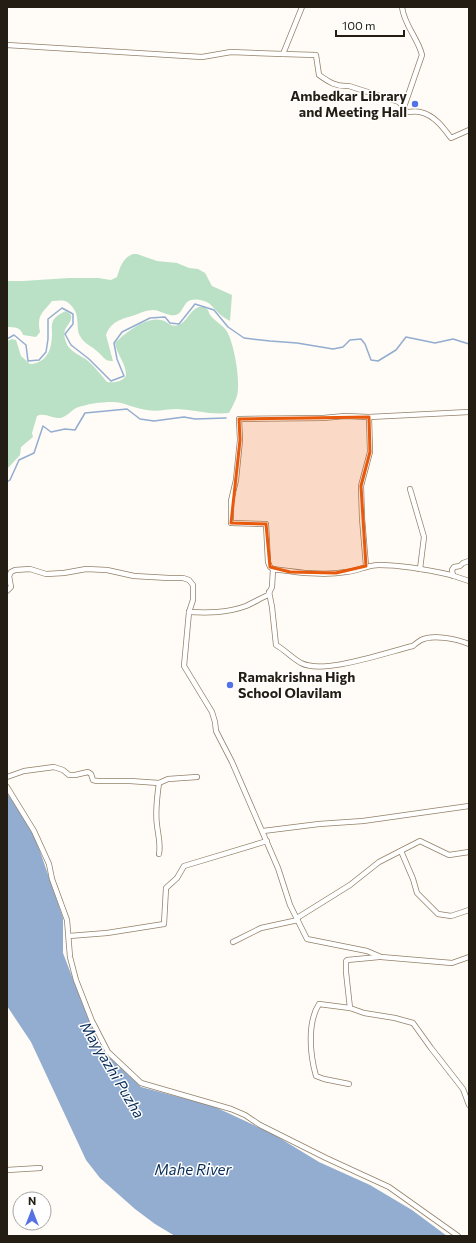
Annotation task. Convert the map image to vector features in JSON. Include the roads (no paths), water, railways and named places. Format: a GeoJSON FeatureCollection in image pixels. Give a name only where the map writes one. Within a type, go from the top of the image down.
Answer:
{"type":"FeatureCollection","features":[{"type":"Feature","properties":{"kind":"street"},"geometry":{"type":"LineString","coordinates":[[283,54],[302,7]]}},
{"type":"Feature","properties":{"kind":"street"},"geometry":{"type":"LineString","coordinates":[[402,7],[402,15],[420,47],[422,55],[404,107]]}},
{"type":"Feature","properties":{"kind":"street"},"geometry":{"type":"LineString","coordinates":[[7,45],[202,57],[231,52],[316,55],[319,75],[332,84],[341,87],[349,86],[399,102],[407,112],[420,112],[432,116],[451,138],[469,130]]}},
{"type":"Feature","properties":{"kind":"street"},"geometry":{"type":"LineString","coordinates":[[189,612],[221,612],[246,606],[268,594],[272,587],[273,570],[268,562],[266,524],[231,523],[231,501],[236,480],[240,440],[239,419],[369,417],[469,412]]}},
{"type":"Feature","properties":{"kind":"street"},"geometry":{"type":"LineString","coordinates":[[366,566],[361,486],[370,452],[369,417]]}},
{"type":"Feature","properties":{"kind":"street"},"geometry":{"type":"LineString","coordinates":[[410,489],[424,537],[420,570]]}},
{"type":"Feature","properties":{"kind":"street"},"geometry":{"type":"LineString","coordinates":[[453,576],[452,570],[454,567],[460,566],[469,561]]}},
{"type":"Feature","properties":{"kind":"street"},"geometry":{"type":"LineString","coordinates":[[273,570],[327,574],[357,570],[366,566],[379,565],[420,570],[453,576],[469,581]]}},
{"type":"Feature","properties":{"kind":"street"},"geometry":{"type":"LineString","coordinates":[[7,591],[11,587],[9,576],[11,572],[15,570],[30,570],[46,574],[64,573],[86,569],[107,570],[134,576],[183,578],[189,580],[193,585],[193,600],[189,612],[184,666],[212,712],[216,731],[232,762],[267,841],[278,868],[290,905],[307,939],[367,951],[381,957]]}},
{"type":"Feature","properties":{"kind":"street"},"geometry":{"type":"LineString","coordinates":[[269,592],[276,645],[302,663],[312,666],[341,665],[413,646],[421,640],[432,638],[444,638],[469,644]]}},
{"type":"Feature","properties":{"kind":"street"},"geometry":{"type":"LineString","coordinates":[[7,777],[24,771],[54,767],[63,770],[69,775],[88,772],[91,774],[93,780],[97,781],[159,783],[168,779],[197,777]]}},
{"type":"Feature","properties":{"kind":"street"},"geometry":{"type":"LineString","coordinates":[[159,783],[156,822],[160,842],[160,854]]}},
{"type":"Feature","properties":{"kind":"street"},"geometry":{"type":"LineString","coordinates":[[7,787],[34,831],[49,864],[52,879],[67,920],[70,956],[76,980],[92,1021],[108,1052],[141,1083],[231,1109],[245,1115],[260,1125],[326,1158],[390,1187],[458,1236]]}},
{"type":"Feature","properties":{"kind":"street"},"geometry":{"type":"LineString","coordinates":[[262,831],[319,824],[363,821],[469,806]]}},
{"type":"Feature","properties":{"kind":"street"},"geometry":{"type":"LineString","coordinates":[[69,936],[164,924],[166,888],[177,878],[184,866],[267,841]]}},
{"type":"Feature","properties":{"kind":"street"},"geometry":{"type":"LineString","coordinates":[[233,942],[261,928],[297,919],[350,885],[379,862],[420,841],[450,855],[469,852]]}},
{"type":"Feature","properties":{"kind":"street"},"geometry":{"type":"LineString","coordinates":[[401,851],[413,879],[417,893],[438,914],[451,916],[469,910]]}},
{"type":"Feature","properties":{"kind":"street"},"geometry":{"type":"LineString","coordinates":[[350,1008],[346,972],[347,960],[381,957],[452,963],[469,957]]}},
{"type":"Feature","properties":{"kind":"street"},"geometry":{"type":"LineString","coordinates":[[349,1084],[324,1080],[316,1076],[311,1039],[314,1016],[320,1004],[350,1008],[364,1013],[395,1018],[413,1023],[463,1089],[469,1105]]}},
{"type":"Feature","properties":{"kind":"street"},"geometry":{"type":"LineString","coordinates":[[7,1170],[40,1168]]}},
{"type":"Feature","properties":{"kind":"water","name":"Mahe River"},"geometry":{"type":"Polygon","coordinates":[[[7,793],[33,831],[63,918],[63,953],[99,1047],[141,1087],[213,1106],[273,1134],[319,1162],[370,1185],[412,1210],[447,1236],[175,1236],[155,1224],[135,1209],[100,1178],[86,1160],[31,1042],[7,1006],[7,793]]]}},
{"type":"Feature","properties":{"kind":"waterway"},"geometry":{"type":"LineString","coordinates":[[7,339],[14,335],[26,345],[28,361],[39,360],[46,352],[48,339],[48,319],[62,308],[73,314],[73,324],[65,334],[71,345],[89,359],[111,381],[124,376],[117,359],[114,343],[122,332],[150,318],[165,317],[170,323],[179,324],[195,304],[214,310],[228,327],[244,338],[297,343],[333,349],[343,347],[350,340],[361,339],[365,344],[371,360],[378,361],[396,350],[406,337],[435,343],[453,339],[469,344]]}},
{"type":"Feature","properties":{"kind":"waterway"},"geometry":{"type":"LineString","coordinates":[[7,482],[10,480],[19,460],[34,453],[43,426],[51,432],[65,429],[75,430],[85,413],[127,409],[140,419],[154,421],[184,417],[195,419],[226,418]]}},
{"type":"Feature","properties":{"kind":"place","name":"Ambedkar Library and Meeting Hall"},"geometry":{"type":"Point","coordinates":[415,104]}},
{"type":"Feature","properties":{"kind":"place","name":"Ramakrishna High School Olavilam"},"geometry":{"type":"Point","coordinates":[230,685]}},
{"type":"Feature","properties":{"kind":"water label","name":"Mayyazhi Puzha"},"geometry":{"type":"Point","coordinates":[112,1070]}}]}
